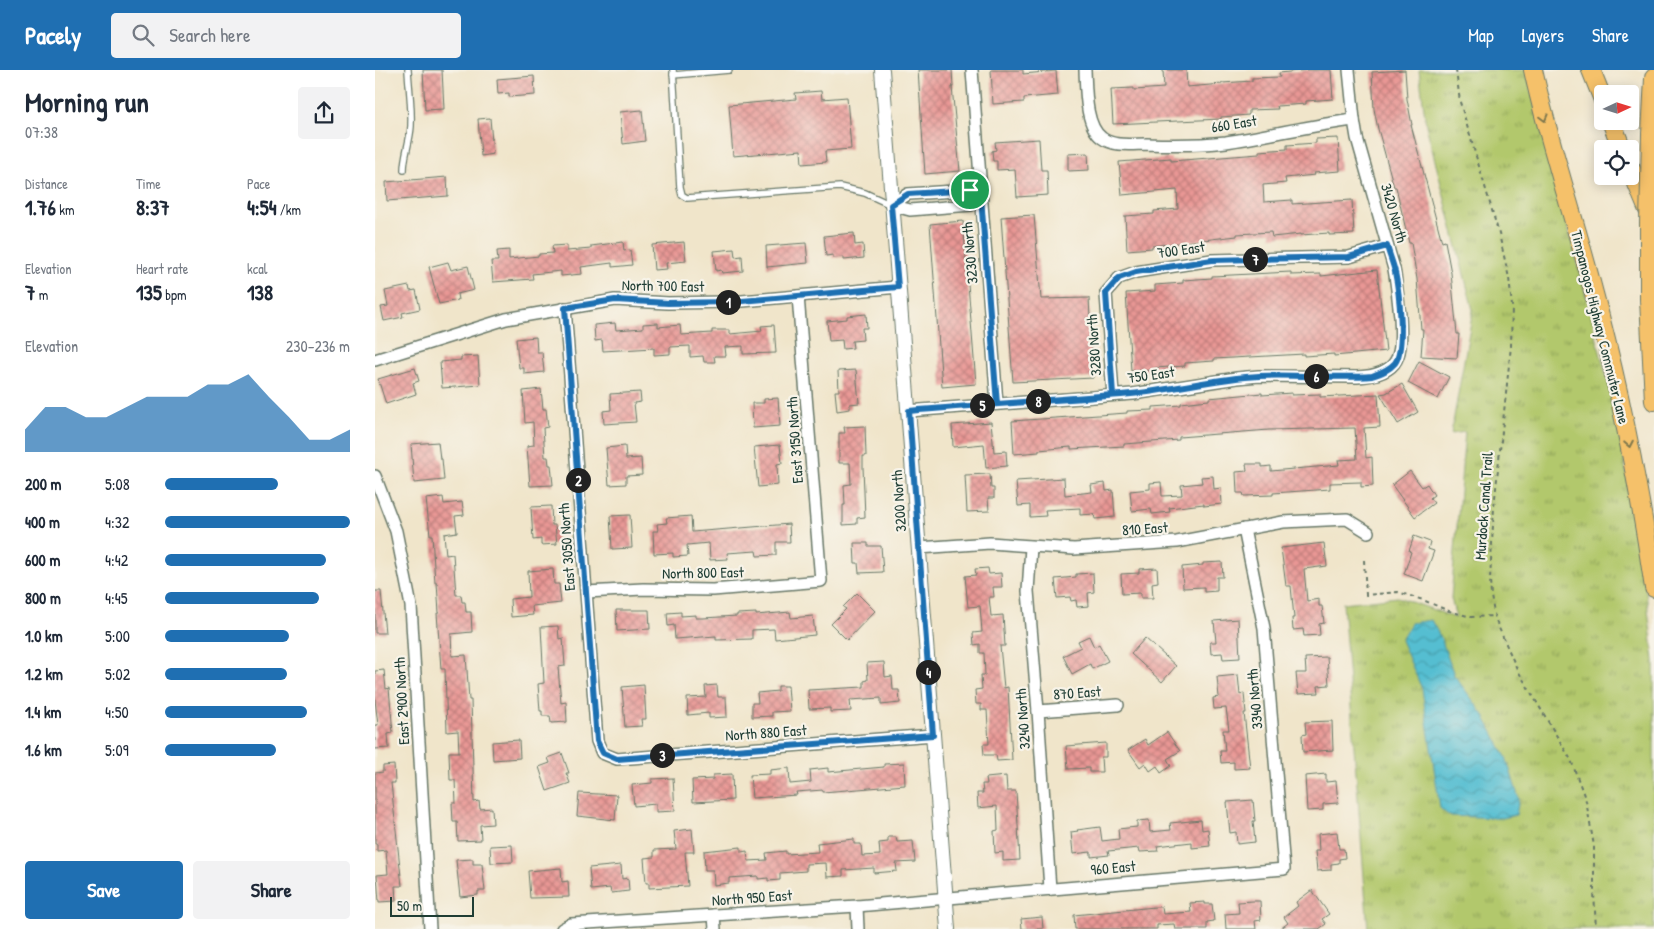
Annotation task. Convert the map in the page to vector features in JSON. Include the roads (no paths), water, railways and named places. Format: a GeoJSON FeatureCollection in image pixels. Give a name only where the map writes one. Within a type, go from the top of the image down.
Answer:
{"type":"FeatureCollection","features":[{"type":"Feature","properties":{"kind":"main road","name":"Timpanogos Highway Commuter Lane"},"geometry":{"type":"LineString","coordinates":[[1533,70],[1543,113],[1593,286],[1611,363],[1644,523],[1654,588]]}},
{"type":"Feature","properties":{"kind":"main road"},"geometry":{"type":"LineString","coordinates":[[1591,70],[1597,85]]}},
{"type":"Feature","properties":{"kind":"main road"},"geometry":{"type":"LineString","coordinates":[[1654,78],[1649,224],[1649,299],[1654,401]]}},
{"type":"Feature","properties":{"kind":"main road"},"geometry":{"type":"LineString","coordinates":[[1638,185],[1654,224]]}},
{"type":"Feature","properties":{"kind":"street","name":"3200 North"},"geometry":{"type":"LineString","coordinates":[[882,70],[948,929]]}},
{"type":"Feature","properties":{"kind":"street","name":"3230 North"},"geometry":{"type":"LineString","coordinates":[[972,70],[997,404]]}},
{"type":"Feature","properties":{"kind":"street","name":"660 East"},"geometry":{"type":"LineString","coordinates":[[1085,70],[1087,102],[1094,129],[1102,138],[1117,144],[1193,145],[1354,120]]}},
{"type":"Feature","properties":{"kind":"street","name":"3420 North"},"geometry":{"type":"LineString","coordinates":[[1349,70],[1357,138],[1395,269],[1401,346],[1394,364]]}},
{"type":"Feature","properties":{"kind":"street"},"geometry":{"type":"LineString","coordinates":[[891,205],[908,194],[970,190],[981,197]]}},
{"type":"Feature","properties":{"kind":"street","name":"700 East"},"geometry":{"type":"LineString","coordinates":[[1106,293],[1119,278],[1136,272],[1212,260],[1349,257],[1387,246]]}},
{"type":"Feature","properties":{"kind":"street","name":"North 700 East"},"geometry":{"type":"LineString","coordinates":[[375,360],[506,319],[615,300],[668,303],[731,302],[898,287]]}},
{"type":"Feature","properties":{"kind":"street","name":"3280 North"},"geometry":{"type":"LineString","coordinates":[[1106,293],[1113,395]]}},
{"type":"Feature","properties":{"kind":"street","name":"East 3150 North"},"geometry":{"type":"LineString","coordinates":[[799,296],[821,581]]}},
{"type":"Feature","properties":{"kind":"street","name":"East 3050 North"},"geometry":{"type":"LineString","coordinates":[[565,308],[597,741],[603,753]]}},
{"type":"Feature","properties":{"kind":"street","name":"750 East"},"geometry":{"type":"LineString","coordinates":[[909,411],[1113,395],[1259,376],[1372,376],[1386,371],[1394,364]]}},
{"type":"Feature","properties":{"kind":"street","name":"East 2900 North"},"geometry":{"type":"LineString","coordinates":[[375,476],[396,531],[411,606],[430,929]]}},
{"type":"Feature","properties":{"kind":"street","name":"810 East"},"geometry":{"type":"LineString","coordinates":[[919,548],[990,543],[1074,549],[1177,542],[1283,522],[1347,519],[1368,532]]}},
{"type":"Feature","properties":{"kind":"street","name":"3340 North"},"geometry":{"type":"LineString","coordinates":[[1245,528],[1265,628],[1284,869]]}},
{"type":"Feature","properties":{"kind":"street","name":"3240 North"},"geometry":{"type":"LineString","coordinates":[[1031,547],[1028,591],[1050,889]]}},
{"type":"Feature","properties":{"kind":"street","name":"North 800 East"},"geometry":{"type":"LineString","coordinates":[[586,592],[643,589],[713,590],[821,581]]}},
{"type":"Feature","properties":{"kind":"street","name":"870 East"},"geometry":{"type":"LineString","coordinates":[[1038,711],[1118,705]]}},
{"type":"Feature","properties":{"kind":"street","name":"North 880 East"},"geometry":{"type":"LineString","coordinates":[[603,753],[617,759],[933,735]]}},
{"type":"Feature","properties":{"kind":"street","name":"960 East"},"geometry":{"type":"LineString","coordinates":[[945,899],[1284,869]]}},
{"type":"Feature","properties":{"kind":"street","name":"North 950 East"},"geometry":{"type":"LineString","coordinates":[[562,929],[571,924],[945,899]]}},
{"type":"Feature","properties":{"kind":"street"},"geometry":{"type":"LineString","coordinates":[[857,906],[858,929]]}},
{"type":"Feature","properties":{"kind":"street"},"geometry":{"type":"LineString","coordinates":[[714,915],[715,929]]}},
{"type":"Feature","properties":{"kind":"lane"},"geometry":{"type":"LineString","coordinates":[[403,170],[404,159],[410,141],[411,124],[408,70]]}},
{"type":"Feature","properties":{"kind":"lane"},"geometry":{"type":"LineString","coordinates":[[729,70],[673,72],[680,186],[683,195],[687,198],[840,187],[865,193],[891,205]]}},
{"type":"Feature","properties":{"kind":"water"},"geometry":{"type":"Polygon","coordinates":[[[1431,620],[1441,638],[1454,675],[1483,714],[1506,757],[1519,799],[1516,815],[1503,818],[1449,816],[1440,808],[1422,689],[1401,640],[1411,623],[1431,620]]]}}]}
